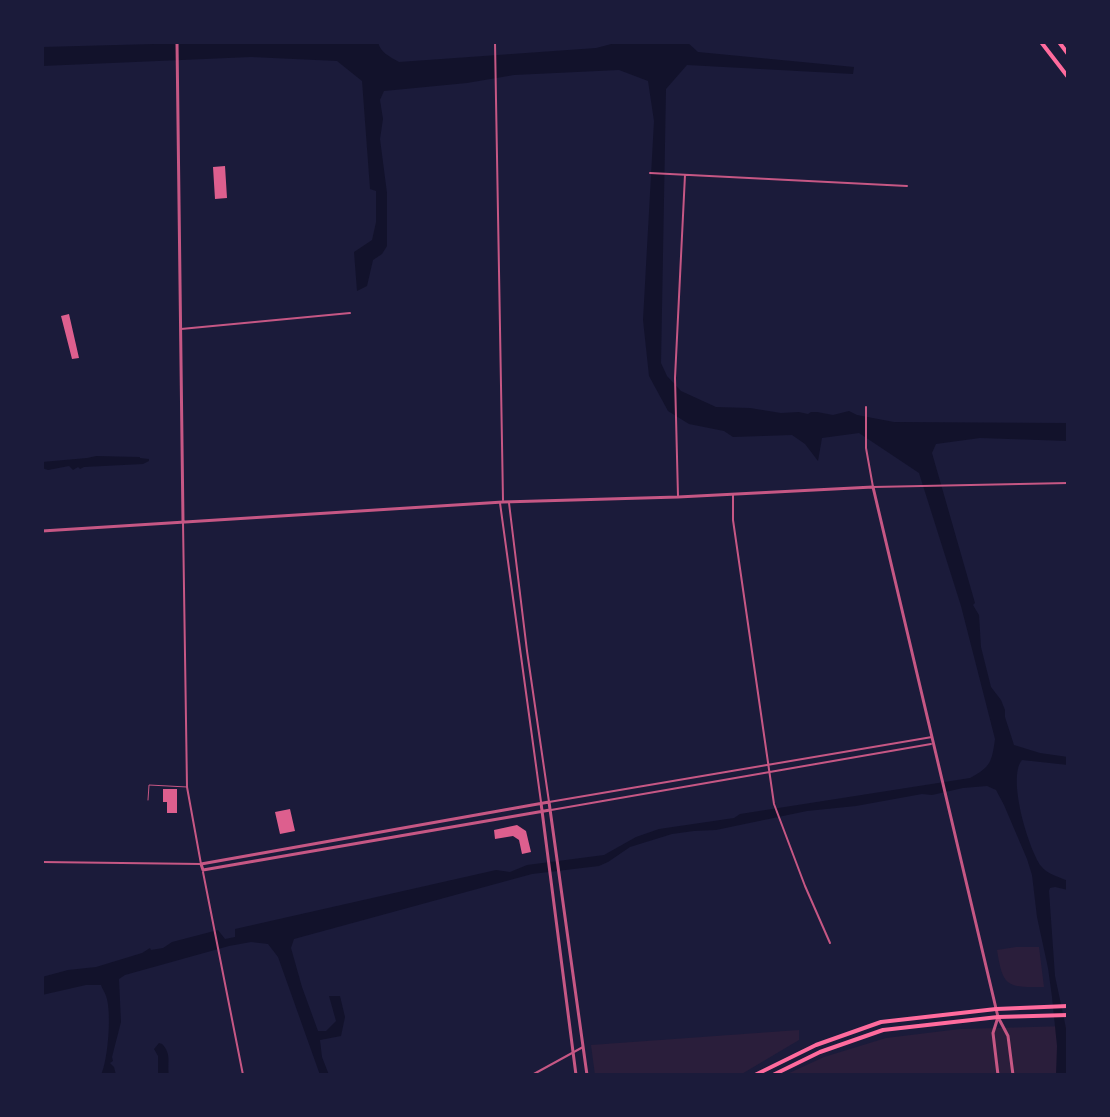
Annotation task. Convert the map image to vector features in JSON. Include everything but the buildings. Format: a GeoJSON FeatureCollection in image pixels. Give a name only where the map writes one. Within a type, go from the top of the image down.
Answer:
{"type":"FeatureCollection","features":[{"type":"Feature","properties":{"kind":"main road"},"geometry":{"type":"LineString","coordinates":[[1041,42],[1068,77]]}},
{"type":"Feature","properties":{"kind":"main road"},"geometry":{"type":"LineString","coordinates":[[1059,42],[1068,54]]}},
{"type":"Feature","properties":{"kind":"main road"},"geometry":{"type":"LineString","coordinates":[[755,1075],[816,1045],[881,1022],[996,1009],[1068,1006]]}},
{"type":"Feature","properties":{"kind":"main road"},"geometry":{"type":"LineString","coordinates":[[773,1075],[820,1052],[883,1030],[998,1017],[1068,1015]]}},
{"type":"Feature","properties":{"kind":"street"},"geometry":{"type":"LineString","coordinates":[[177,42],[187,787],[243,1075]]}},
{"type":"Feature","properties":{"kind":"street"},"geometry":{"type":"LineString","coordinates":[[495,42],[501,502],[576,1075]]}},
{"type":"Feature","properties":{"kind":"street"},"geometry":{"type":"LineString","coordinates":[[650,173],[907,186]]}},
{"type":"Feature","properties":{"kind":"street"},"geometry":{"type":"LineString","coordinates":[[678,497],[675,378],[685,175]]}},
{"type":"Feature","properties":{"kind":"street"},"geometry":{"type":"LineString","coordinates":[[181,329],[350,313]]}},
{"type":"Feature","properties":{"kind":"street"},"geometry":{"type":"LineString","coordinates":[[866,407],[866,448],[873,487],[996,1009],[1008,1036],[1013,1075]]}},
{"type":"Feature","properties":{"kind":"street"},"geometry":{"type":"LineString","coordinates":[[42,531],[501,502],[873,487],[1068,483]]}},
{"type":"Feature","properties":{"kind":"street"},"geometry":{"type":"LineString","coordinates":[[733,494],[733,520],[774,804],[830,943]]}},
{"type":"Feature","properties":{"kind":"street"},"geometry":{"type":"LineString","coordinates":[[509,502],[587,1075]]}},
{"type":"Feature","properties":{"kind":"street"},"geometry":{"type":"LineString","coordinates":[[42,862],[201,864],[933,736]]}},
{"type":"Feature","properties":{"kind":"street"},"geometry":{"type":"LineString","coordinates":[[203,870],[934,743]]}},
{"type":"Feature","properties":{"kind":"street"},"geometry":{"type":"LineString","coordinates":[[998,1017],[993,1033],[998,1075]]}},
{"type":"Feature","properties":{"kind":"street"},"geometry":{"type":"LineString","coordinates":[[532,1075],[583,1047]]}},
{"type":"Feature","properties":{"kind":"lane"},"geometry":{"type":"LineString","coordinates":[[148,800],[149,785],[187,787]]}},
{"type":"Feature","properties":{"kind":"shaded area"},"geometry":{"type":"Polygon","coordinates":[[[378,42],[383,51],[399,62],[596,48],[619,42],[687,42],[698,52],[854,67],[853,74],[687,65],[666,89],[661,363],[667,376],[681,391],[716,407],[833,415],[849,411],[894,422],[1068,423],[1068,441],[980,438],[936,444],[932,453],[975,603],[973,605],[979,615],[981,647],[991,687],[1005,710],[1014,745],[1068,757],[1068,765],[1022,760],[1017,781],[1025,829],[1036,857],[1046,871],[1068,881],[1068,890],[1055,887],[1049,891],[1055,976],[1066,1028],[1068,1075],[1056,1075],[1057,1046],[1052,997],[1032,875],[1004,805],[996,790],[987,786],[807,811],[716,830],[672,834],[630,847],[599,866],[532,874],[294,939],[291,948],[318,1031],[326,1031],[336,1021],[329,996],[340,996],[345,1017],[341,1036],[320,1040],[329,1075],[320,1075],[278,957],[268,944],[251,942],[229,946],[125,975],[119,979],[121,1022],[110,1063],[116,1075],[101,1075],[106,1059],[109,1024],[108,1003],[101,985],[86,985],[42,995],[42,977],[96,967],[150,948],[163,948],[172,942],[218,930],[225,939],[235,937],[235,929],[496,870],[510,872],[527,865],[604,855],[636,837],[659,829],[970,778],[989,763],[995,739],[961,606],[919,473],[859,433],[822,438],[818,461],[805,444],[792,435],[733,437],[724,431],[689,424],[668,411],[649,376],[643,320],[654,121],[648,81],[619,70],[514,75],[384,91],[380,100],[383,119],[380,139],[387,193],[387,246],[373,260],[367,286],[357,291],[354,252],[372,240],[376,222],[376,191],[370,189],[362,81],[337,61],[251,57],[42,66],[42,47],[378,42]]]}},
{"type":"Feature","properties":{"kind":"shaded area"},"geometry":{"type":"Polygon","coordinates":[[[96,456],[140,457],[149,461],[73,470],[69,466],[48,470],[42,468],[42,462],[96,456]]]}},
{"type":"Feature","properties":{"kind":"shaded area"},"geometry":{"type":"Polygon","coordinates":[[[1039,947],[1044,987],[1022,987],[1009,983],[1005,978],[997,950],[1039,947]]]}},
{"type":"Feature","properties":{"kind":"shaded area"},"geometry":{"type":"Polygon","coordinates":[[[1068,1026],[1068,1075],[785,1075],[824,1057],[886,1038],[960,1029],[1068,1026]]]}},
{"type":"Feature","properties":{"kind":"shaded area"},"geometry":{"type":"Polygon","coordinates":[[[799,1030],[799,1040],[740,1075],[595,1075],[591,1045],[799,1030]]]}},
{"type":"Feature","properties":{"kind":"shaded area"},"geometry":{"type":"Polygon","coordinates":[[[159,1043],[167,1051],[169,1075],[158,1075],[158,1056],[154,1049],[159,1043]]]}}]}
